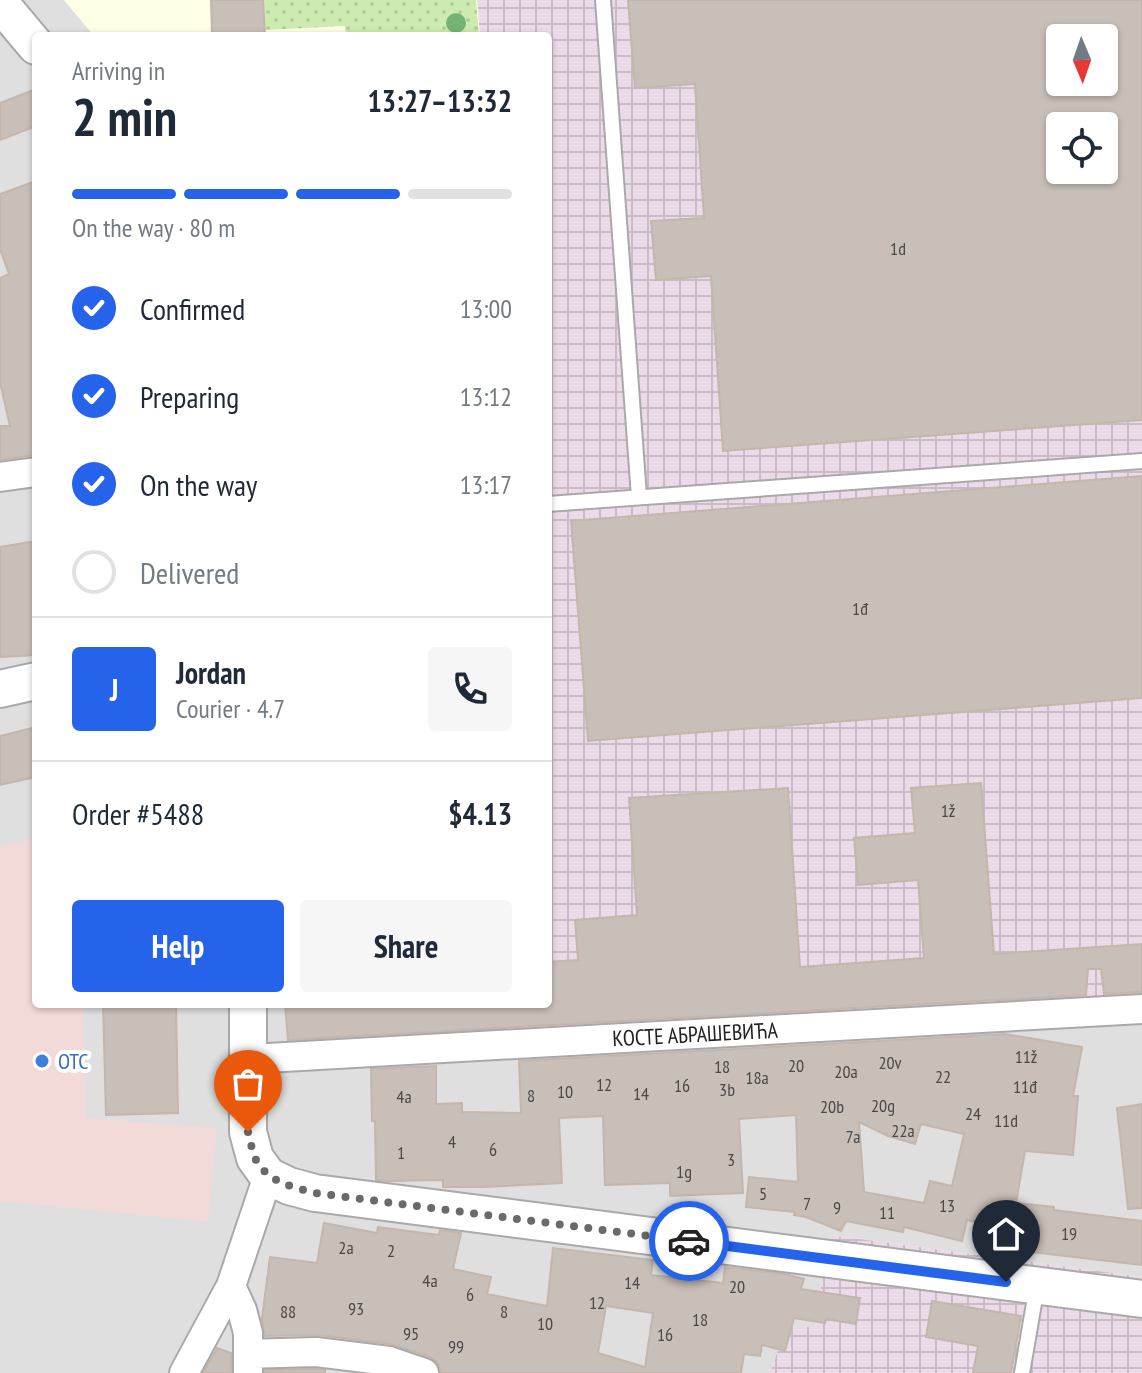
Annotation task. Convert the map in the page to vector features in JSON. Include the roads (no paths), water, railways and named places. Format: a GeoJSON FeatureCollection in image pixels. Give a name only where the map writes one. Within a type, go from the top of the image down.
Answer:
{"type":"FeatureCollection","features":[{"type":"Feature","properties":{"kind":"street"},"geometry":{"type":"LineString","coordinates":[[0,3],[32,41]]}},
{"type":"Feature","properties":{"kind":"street"},"geometry":{"type":"LineString","coordinates":[[0,477],[32,473]]}},
{"type":"Feature","properties":{"kind":"street"},"geometry":{"type":"LineString","coordinates":[[0,689],[32,682]]}},
{"type":"Feature","properties":{"kind":"street"},"geometry":{"type":"LineString","coordinates":[[248,1008],[248,1132],[255,1158],[268,1176],[289,1186],[315,1193],[1142,1299]]}},
{"type":"Feature","properties":{"kind":"street","name":"КОСТЕ АБРАШЕВИЋА"},"geometry":{"type":"LineString","coordinates":[[248,1059],[1142,1009]]}},
{"type":"Feature","properties":{"kind":"street"},"geometry":{"type":"LineString","coordinates":[[184,1373],[231,1286],[268,1176]]}},
{"type":"Feature","properties":{"kind":"street"},"geometry":{"type":"LineString","coordinates":[[231,1286],[248,1333],[248,1363],[316,1352],[389,1361],[424,1373]]}},
{"type":"Feature","properties":{"kind":"lane"},"geometry":{"type":"LineString","coordinates":[[603,0],[639,497]]}},
{"type":"Feature","properties":{"kind":"lane"},"geometry":{"type":"LineString","coordinates":[[552,504],[1142,461]]}},
{"type":"Feature","properties":{"kind":"lane"},"geometry":{"type":"LineString","coordinates":[[1022,1373],[1037,1286]]}},
{"type":"Feature","properties":{"kind":"place","name":"OTC"},"geometry":{"type":"Point","coordinates":[42,1061]}}]}
